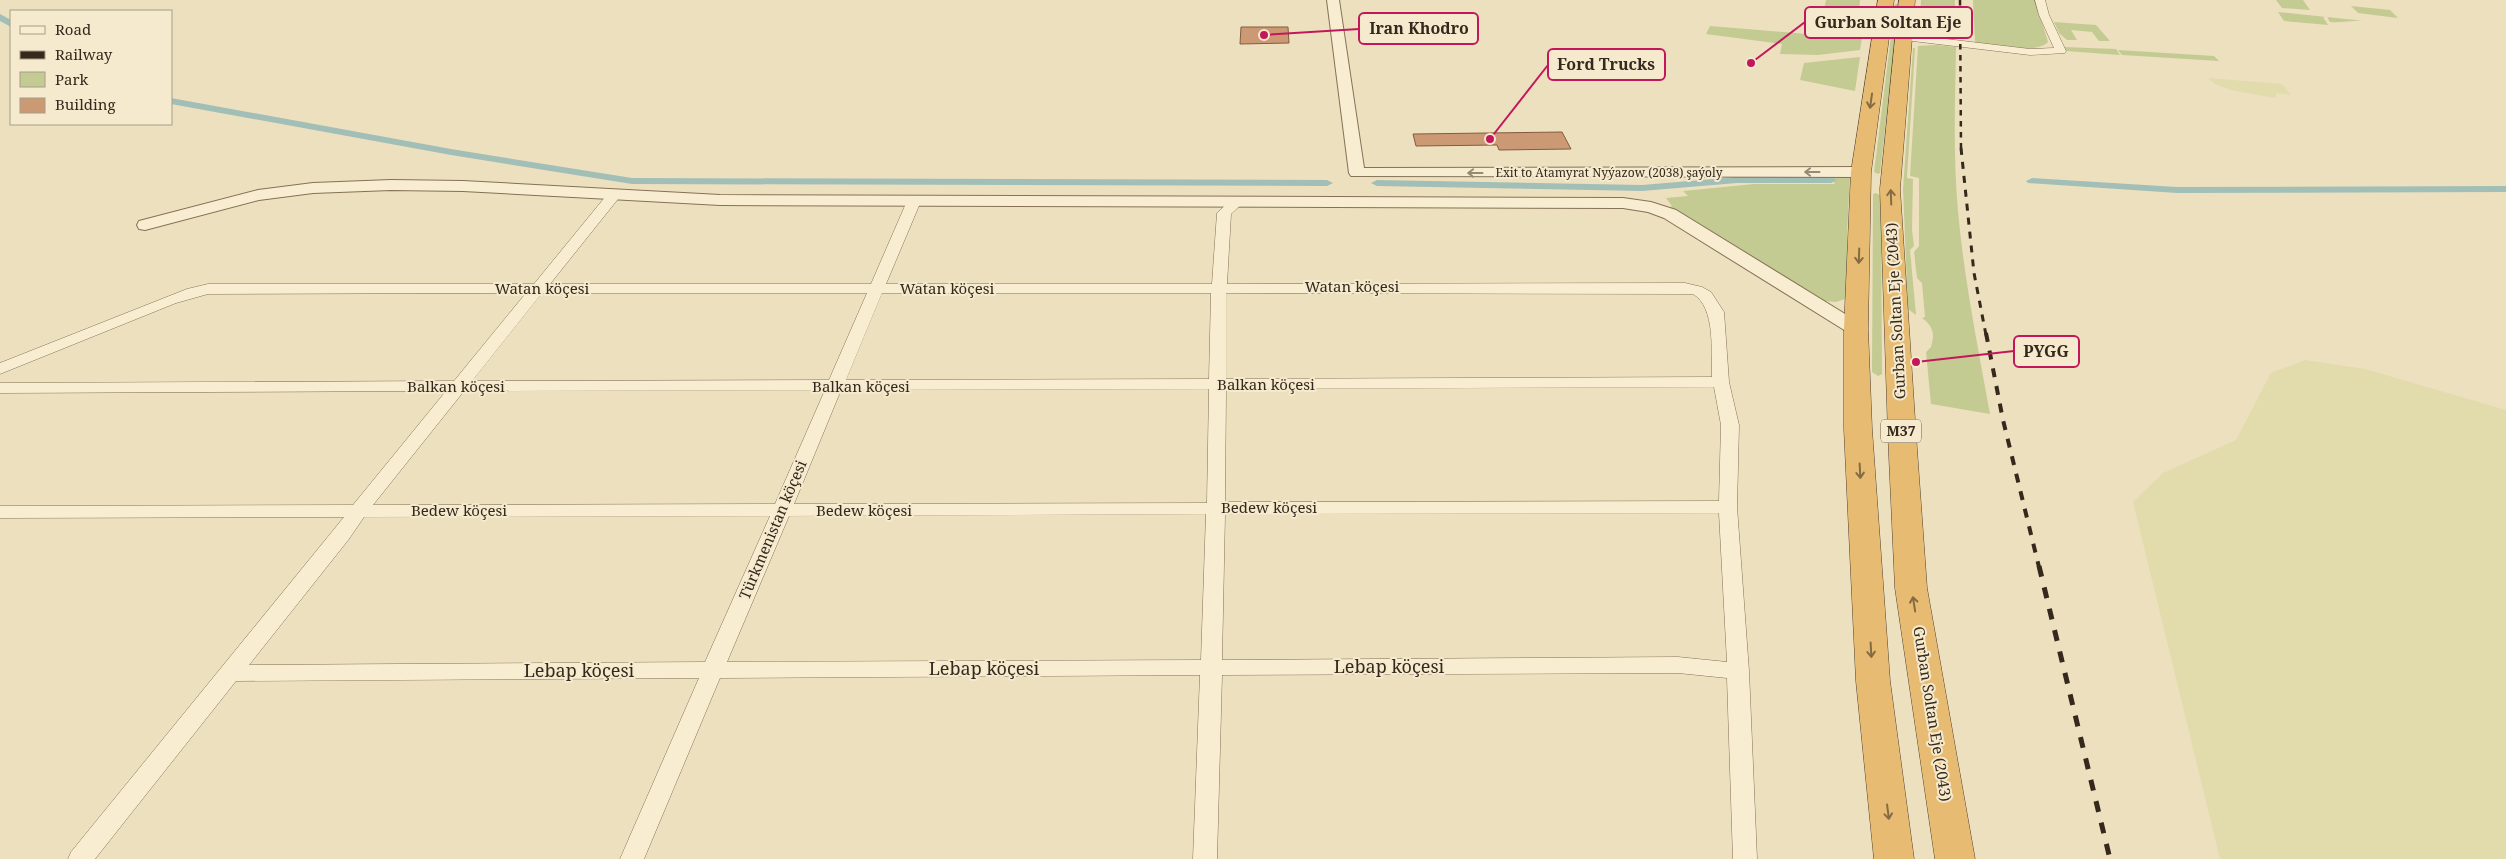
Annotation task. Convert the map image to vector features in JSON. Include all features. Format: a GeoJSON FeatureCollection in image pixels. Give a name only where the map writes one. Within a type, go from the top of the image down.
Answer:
{"type":"FeatureCollection","features":[{"type":"Feature","properties":{"kind":"highway","name":"Gurban Soltan Eje (2043)"},"geometry":{"type":"LineString","coordinates":[[1886,0],[1861,172],[1856,329],[1859,372],[1858,429],[1873,681],[1894,859]]}},
{"type":"Feature","properties":{"kind":"highway","name":"Gurban Soltan Eje (2043)"},"geometry":{"type":"LineString","coordinates":[[1908,0],[1890,189],[1902,435],[1911,588],[1955,859]]}},
{"type":"Feature","properties":{"kind":"highway"},"geometry":{"type":"LineString","coordinates":[[1859,372],[1872,380],[1886,382],[1900,380]]}},
{"type":"Feature","properties":{"kind":"highway"},"geometry":{"type":"LineString","coordinates":[[1858,429],[1872,426],[1887,428],[1902,435]]}},
{"type":"Feature","properties":{"kind":"street","name":"Exit to Atamyrat Nyýazow (2038) şaýoly"},"geometry":{"type":"LineString","coordinates":[[1332,0],[1357,172],[1861,172]]}},
{"type":"Feature","properties":{"kind":"street"},"geometry":{"type":"LineString","coordinates":[[1904,37],[2030,52],[2062,51],[2044,14],[2040,0]]}},
{"type":"Feature","properties":{"kind":"street"},"geometry":{"type":"LineString","coordinates":[[145,226],[244,198],[313,188],[430,185],[720,200],[1613,203],[1643,205],[1670,214],[1856,329]]}},
{"type":"Feature","properties":{"kind":"street"},"geometry":{"type":"LineString","coordinates":[[80,859],[614,194]]}},
{"type":"Feature","properties":{"kind":"street","name":"Türkmenistan köçesi"},"geometry":{"type":"LineString","coordinates":[[632,859],[914,201]]}},
{"type":"Feature","properties":{"kind":"street"},"geometry":{"type":"LineString","coordinates":[[1205,859],[1216,508],[1216,385],[1219,286],[1224,213],[1237,202]]}},
{"type":"Feature","properties":{"kind":"street","name":"Watan köçesi"},"geometry":{"type":"LineString","coordinates":[[0,369],[171,300],[192,292],[208,289],[876,289],[1219,286],[1685,288],[1697,290],[1706,295],[1716,312],[1721,382]]}},
{"type":"Feature","properties":{"kind":"street"},"geometry":{"type":"LineString","coordinates":[[1721,382],[1730,425],[1728,507],[1738,671],[1745,859]]}},
{"type":"Feature","properties":{"kind":"street","name":"Balkan köçesi"},"geometry":{"type":"LineString","coordinates":[[0,388],[834,387],[1721,382]]}},
{"type":"Feature","properties":{"kind":"street","name":"Bedew köçesi"},"geometry":{"type":"LineString","coordinates":[[0,512],[1728,507]]}},
{"type":"Feature","properties":{"kind":"street","name":"Lebap köçesi"},"geometry":{"type":"LineString","coordinates":[[230,673],[1678,665],[1738,671]]}},
{"type":"Feature","properties":{"kind":"shaded area"},"geometry":{"type":"Polygon","coordinates":[[[2208,78],[2282,84],[2291,95],[2276,93],[2275,98],[2231,90],[2215,84],[2208,78]]]}},
{"type":"Feature","properties":{"kind":"shaded area"},"geometry":{"type":"Polygon","coordinates":[[[2305,360],[2365,369],[2506,410],[2506,859],[2220,859],[2133,502],[2163,473],[2236,440],[2271,373],[2305,360]]]}},
{"type":"Feature","properties":{"kind":"green space"},"geometry":{"type":"Polygon","coordinates":[[[1826,0],[1860,0],[1859,11],[1865,19],[1860,50],[1818,55],[1780,54],[1782,44],[1706,34],[1710,26],[1819,35],[1826,0]]]}},
{"type":"Feature","properties":{"kind":"green space"},"geometry":{"type":"Polygon","coordinates":[[[1921,0],[1955,0],[1954,40],[1919,33],[1921,0]]]}},
{"type":"Feature","properties":{"kind":"green space"},"geometry":{"type":"Polygon","coordinates":[[[1973,0],[2035,0],[2048,42],[2042,46],[2024,49],[1975,43],[1973,0]]]}},
{"type":"Feature","properties":{"kind":"green space"},"geometry":{"type":"Polygon","coordinates":[[[2276,0],[2303,0],[2310,10],[2282,8],[2276,0]]]}},
{"type":"Feature","properties":{"kind":"green space"},"geometry":{"type":"Polygon","coordinates":[[[1895,4],[1898,4],[1898,14],[1880,173],[1878,174],[1874,172],[1895,4]]]}},
{"type":"Feature","properties":{"kind":"green space"},"geometry":{"type":"Polygon","coordinates":[[[2351,6],[2390,10],[2398,18],[2358,13],[2351,6]]]}},
{"type":"Feature","properties":{"kind":"green space"},"geometry":{"type":"Polygon","coordinates":[[[2278,12],[2326,17],[2323,17],[2328,25],[2284,21],[2278,12]]]}},
{"type":"Feature","properties":{"kind":"green space"},"geometry":{"type":"Polygon","coordinates":[[[2327,17],[2365,21],[2330,22],[2327,17]]]}},
{"type":"Feature","properties":{"kind":"green space"},"geometry":{"type":"Polygon","coordinates":[[[2054,22],[2096,25],[2110,41],[2099,41],[2092,32],[2071,30],[2077,40],[2067,40],[2059,33],[2054,22]]]}},
{"type":"Feature","properties":{"kind":"green space"},"geometry":{"type":"Polygon","coordinates":[[[1918,46],[1956,47],[1956,190],[1968,287],[1990,414],[1931,404],[1926,352],[1931,347],[1933,334],[1929,324],[1922,318],[1925,317],[1922,283],[1917,278],[1914,252],[1919,246],[1919,178],[1910,176],[1918,46]]]}},
{"type":"Feature","properties":{"kind":"green space"},"geometry":{"type":"Polygon","coordinates":[[[2064,47],[2116,49],[2120,55],[2066,51],[2064,47]]]}},
{"type":"Feature","properties":{"kind":"green space"},"geometry":{"type":"Polygon","coordinates":[[[1913,48],[1915,48],[1907,178],[1913,179],[1912,230],[1914,246],[1910,250],[1916,315],[1908,309],[1903,189],[1913,48]]]}},
{"type":"Feature","properties":{"kind":"green space"},"geometry":{"type":"Polygon","coordinates":[[[2118,50],[2214,56],[2219,61],[2122,55],[2118,50]]]}},
{"type":"Feature","properties":{"kind":"green space"},"geometry":{"type":"Polygon","coordinates":[[[1860,57],[1855,91],[1800,80],[1804,63],[1860,57]]]}},
{"type":"Feature","properties":{"kind":"green space"},"geometry":{"type":"Polygon","coordinates":[[[1829,176],[1850,176],[1847,233],[1847,294],[1845,299],[1836,302],[1824,301],[1670,207],[1672,206],[1666,198],[1688,196],[1683,191],[1754,184],[1835,184],[1829,176]]]}},
{"type":"Feature","properties":{"kind":"green space"},"geometry":{"type":"Polygon","coordinates":[[[1876,193],[1881,196],[1882,374],[1878,376],[1872,372],[1873,194],[1876,193]]]}},
{"type":"Feature","properties":{"kind":"building"},"geometry":{"type":"Polygon","coordinates":[[[1241,27],[1288,27],[1289,43],[1240,44],[1241,27]]]}},
{"type":"Feature","properties":{"kind":"building"},"geometry":{"type":"Polygon","coordinates":[[[1562,132],[1571,149],[1499,150],[1497,145],[1416,146],[1413,134],[1562,132]]]}},
{"type":"Feature","properties":{"kind":"waterway"},"geometry":{"type":"LineString","coordinates":[[0,17],[10,23]]}},
{"type":"Feature","properties":{"kind":"waterway"},"geometry":{"type":"LineString","coordinates":[[172,101],[451,152],[632,181],[1327,183]]}},
{"type":"Feature","properties":{"kind":"waterway"},"geometry":{"type":"LineString","coordinates":[[1377,183],[1642,188],[1737,180],[1831,180]]}},
{"type":"Feature","properties":{"kind":"waterway"},"geometry":{"type":"LineString","coordinates":[[2032,181],[2177,190],[2506,189]]}},
{"type":"Feature","properties":{"kind":"railway"},"geometry":{"type":"LineString","coordinates":[[1960,0],[1961,149]]}},
{"type":"Feature","properties":{"kind":"railway"},"geometry":{"type":"LineString","coordinates":[[1961,148],[1974,273],[1986,335]]}},
{"type":"Feature","properties":{"kind":"railway"},"geometry":{"type":"LineString","coordinates":[[1986,333],[2003,420],[2039,567]]}},
{"type":"Feature","properties":{"kind":"railway"},"geometry":{"type":"LineString","coordinates":[[2039,566],[2110,859]]}},
{"type":"Feature","properties":{"kind":"place","name":"Iran Khodro"},"geometry":{"type":"Point","coordinates":[1264,35]}},
{"type":"Feature","properties":{"kind":"place","name":"Gurban Soltan Eje"},"geometry":{"type":"Point","coordinates":[1751,63]}},
{"type":"Feature","properties":{"kind":"place","name":"Ford Trucks"},"geometry":{"type":"Point","coordinates":[1490,139]}},
{"type":"Feature","properties":{"kind":"place","name":"PYGG"},"geometry":{"type":"Point","coordinates":[1916,362]}}]}
